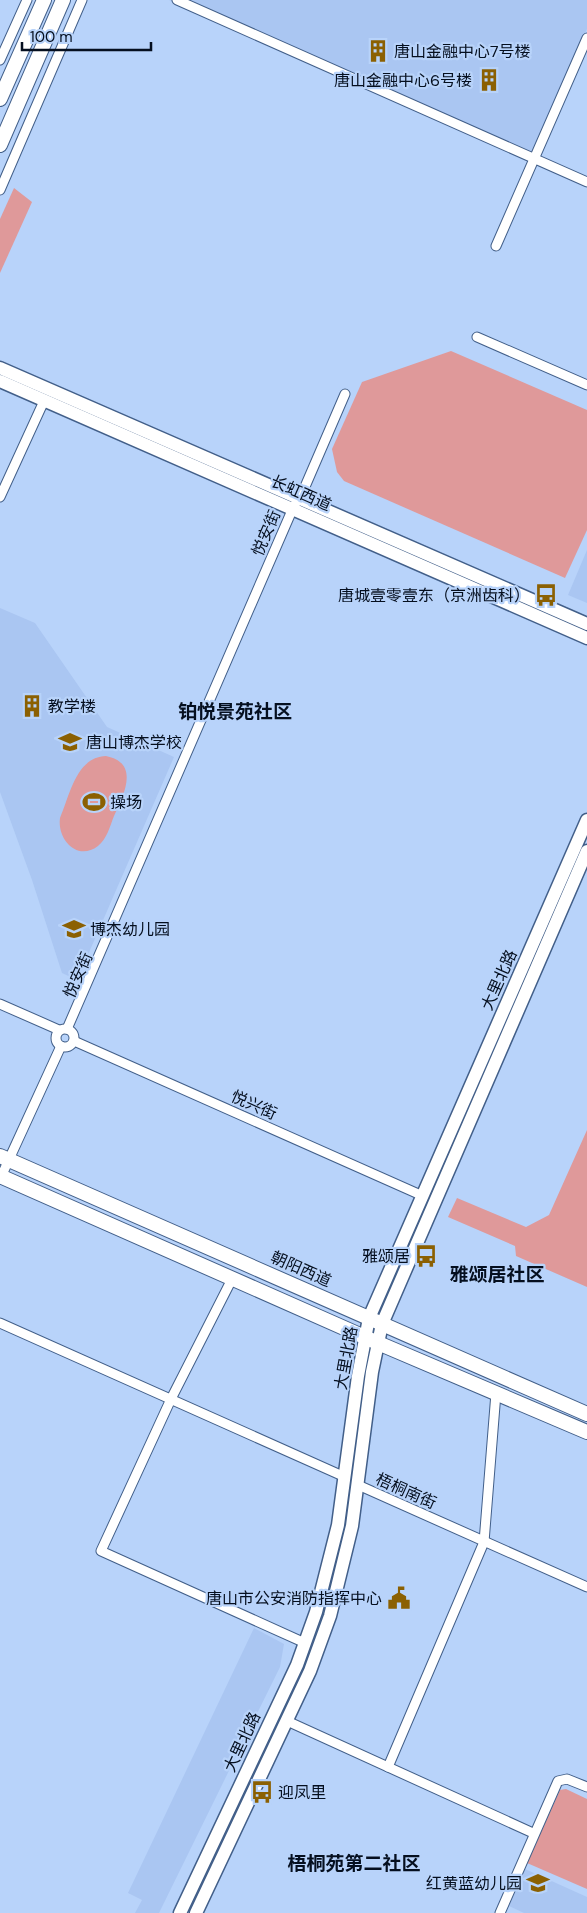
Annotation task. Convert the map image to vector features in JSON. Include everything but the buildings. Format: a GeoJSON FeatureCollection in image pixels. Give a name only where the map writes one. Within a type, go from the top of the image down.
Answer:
{"type":"FeatureCollection","features":[{"type":"Feature","properties":{"kind":"main road"},"geometry":{"type":"LineString","coordinates":[[0,145],[63,0]]}},
{"type":"Feature","properties":{"kind":"main road"},"geometry":{"type":"LineString","coordinates":[[0,99],[42,5],[55,17]]}},
{"type":"Feature","properties":{"kind":"main road","name":"长虹西道"},"geometry":{"type":"LineString","coordinates":[[0,368],[587,638]]}},
{"type":"Feature","properties":{"kind":"main road","name":"长虹西道"},"geometry":{"type":"LineString","coordinates":[[0,381],[44,401],[587,624]]}},
{"type":"Feature","properties":{"kind":"main road","name":"大里北路"},"geometry":{"type":"LineString","coordinates":[[196,1913],[310,1671],[330,1616],[352,1526],[372,1372],[378,1343],[376,1321],[423,1196],[587,820]]}},
{"type":"Feature","properties":{"kind":"main road","name":"大里北路"},"geometry":{"type":"LineString","coordinates":[[180,1913],[306,1643],[330,1561],[338,1525],[365,1337],[376,1321],[587,851]]}},
{"type":"Feature","properties":{"kind":"main road","name":"朝阳西道"},"geometry":{"type":"LineString","coordinates":[[5,1158],[587,1414]]}},
{"type":"Feature","properties":{"kind":"main road"},"geometry":{"type":"LineString","coordinates":[[0,1177],[378,1343],[587,1432]]}},
{"type":"Feature","properties":{"kind":"street"},"geometry":{"type":"LineString","coordinates":[[0,187],[82,0]]}},
{"type":"Feature","properties":{"kind":"street"},"geometry":{"type":"LineString","coordinates":[[177,0],[587,182]]}},
{"type":"Feature","properties":{"kind":"street"},"geometry":{"type":"LineString","coordinates":[[0,60],[26,2],[42,5]]}},
{"type":"Feature","properties":{"kind":"street"},"geometry":{"type":"LineString","coordinates":[[55,17],[72,24]]}},
{"type":"Feature","properties":{"kind":"street"},"geometry":{"type":"LineString","coordinates":[[496,246],[587,38]]}},
{"type":"Feature","properties":{"kind":"street"},"geometry":{"type":"LineString","coordinates":[[477,337],[587,385]]}},
{"type":"Feature","properties":{"kind":"street","name":"悦安街"},"geometry":{"type":"LineString","coordinates":[[63,1031],[345,394]]}},
{"type":"Feature","properties":{"kind":"street"},"geometry":{"type":"LineString","coordinates":[[0,497],[44,401]]}},
{"type":"Feature","properties":{"kind":"street"},"geometry":{"type":"LineString","coordinates":[[0,1004],[63,1031],[74,1041],[67,1047],[61,1046],[56,1040],[63,1031]]}},
{"type":"Feature","properties":{"kind":"street"},"geometry":{"type":"LineString","coordinates":[[0,1009],[63,1031]]}},
{"type":"Feature","properties":{"kind":"street","name":"悦兴街"},"geometry":{"type":"LineString","coordinates":[[74,1041],[423,1196]]}},
{"type":"Feature","properties":{"kind":"street"},"geometry":{"type":"LineString","coordinates":[[0,1177],[5,1158],[61,1046]]}},
{"type":"Feature","properties":{"kind":"street"},"geometry":{"type":"LineString","coordinates":[[232,1279],[171,1399],[102,1551],[306,1643]]}},
{"type":"Feature","properties":{"kind":"street"},"geometry":{"type":"LineString","coordinates":[[0,1323],[345,1477]]}},
{"type":"Feature","properties":{"kind":"street"},"geometry":{"type":"LineString","coordinates":[[388,1767],[485,1539],[496,1393]]}},
{"type":"Feature","properties":{"kind":"street","name":"梧桐南街"},"geometry":{"type":"LineString","coordinates":[[358,1485],[587,1582]]}},
{"type":"Feature","properties":{"kind":"street","name":"梧桐南街"},"geometry":{"type":"LineString","coordinates":[[485,1539],[587,1587]]}},
{"type":"Feature","properties":{"kind":"street"},"geometry":{"type":"LineString","coordinates":[[286,1722],[533,1833]]}},
{"type":"Feature","properties":{"kind":"street"},"geometry":{"type":"LineString","coordinates":[[503,1912],[533,1833],[558,1781],[567,1778],[587,1787]]}},
{"type":"Feature","properties":{"kind":"shaded area"},"geometry":{"type":"Polygon","coordinates":[[[169,0],[587,0],[587,29],[532,154],[521,158],[169,0]]]}},
{"type":"Feature","properties":{"kind":"shaded area"},"geometry":{"type":"Polygon","coordinates":[[[14,188],[32,202],[0,273],[0,219],[14,188]]]}},
{"type":"Feature","properties":{"kind":"shaded area"},"geometry":{"type":"Polygon","coordinates":[[[451,351],[587,410],[587,530],[565,578],[344,481],[337,472],[332,449],[362,382],[451,351]]]}},
{"type":"Feature","properties":{"kind":"shaded area"},"geometry":{"type":"Polygon","coordinates":[[[587,550],[587,603],[568,595],[587,550]]]}},
{"type":"Feature","properties":{"kind":"shaded area","name":"唐山博杰学校"},"geometry":{"type":"Polygon","coordinates":[[[0,608],[35,623],[107,727],[174,757],[77,980],[62,973],[32,880],[0,792],[0,608]]]}},
{"type":"Feature","properties":{"kind":"shaded area","name":"操场"},"geometry":{"type":"Polygon","coordinates":[[[106,756],[117,760],[123,766],[127,781],[125,790],[104,840],[90,850],[76,850],[65,840],[60,826],[60,818],[71,789],[81,770],[96,758],[106,756]]]}},
{"type":"Feature","properties":{"kind":"shaded area"},"geometry":{"type":"Polygon","coordinates":[[[587,1130],[587,1287],[516,1256],[515,1246],[448,1217],[457,1198],[526,1227],[549,1215],[587,1130]]]}},
{"type":"Feature","properties":{"kind":"shaded area"},"geometry":{"type":"Polygon","coordinates":[[[254,1628],[284,1644],[280,1667],[159,1913],[135,1913],[142,1900],[128,1893],[254,1628]]]}},
{"type":"Feature","properties":{"kind":"shaded area"},"geometry":{"type":"Polygon","coordinates":[[[566,1789],[587,1799],[587,1889],[527,1863],[560,1790],[566,1789]]]}},
{"type":"Feature","properties":{"kind":"shaded area","name":"红黄蓝幼儿园"},"geometry":{"type":"Polygon","coordinates":[[[525,1869],[587,1897],[587,1913],[524,1913],[509,1906],[525,1869]]]}},
{"type":"Feature","properties":{"kind":"place","name":"唐山金融中心7号楼"},"geometry":{"type":"Point","coordinates":[378,51]}},
{"type":"Feature","properties":{"kind":"place","name":"唐山金融中心6号楼"},"geometry":{"type":"Point","coordinates":[489,80]}},
{"type":"Feature","properties":{"kind":"place","name":"唐城壹零壹东（京洲齿科）"},"geometry":{"type":"Point","coordinates":[546,595]}},
{"type":"Feature","properties":{"kind":"place","name":"教学楼"},"geometry":{"type":"Point","coordinates":[32,706]}},
{"type":"Feature","properties":{"kind":"place","name":"唐山博杰学校"},"geometry":{"type":"Point","coordinates":[70,742]}},
{"type":"Feature","properties":{"kind":"place","name":"操场"},"geometry":{"type":"Point","coordinates":[94,802]}},
{"type":"Feature","properties":{"kind":"place","name":"博杰幼儿园"},"geometry":{"type":"Point","coordinates":[74,929]}},
{"type":"Feature","properties":{"kind":"place","name":"雅颂居"},"geometry":{"type":"Point","coordinates":[426,1256]}},
{"type":"Feature","properties":{"kind":"place","name":"唐山市公安消防指挥中心"},"geometry":{"type":"Point","coordinates":[399,1598]}},
{"type":"Feature","properties":{"kind":"place","name":"迎凤里"},"geometry":{"type":"Point","coordinates":[262,1792]}},
{"type":"Feature","properties":{"kind":"place","name":"红黄蓝幼儿园"},"geometry":{"type":"Point","coordinates":[538,1883]}},
{"type":"Feature","properties":{"kind":"district","name":"铂悦景苑社区"},"geometry":{"type":"Point","coordinates":[235,711]}},
{"type":"Feature","properties":{"kind":"district","name":"雅颂居社区"},"geometry":{"type":"Point","coordinates":[497,1274]}},
{"type":"Feature","properties":{"kind":"district","name":"梧桐苑第二社区"},"geometry":{"type":"Point","coordinates":[354,1863]}}]}
